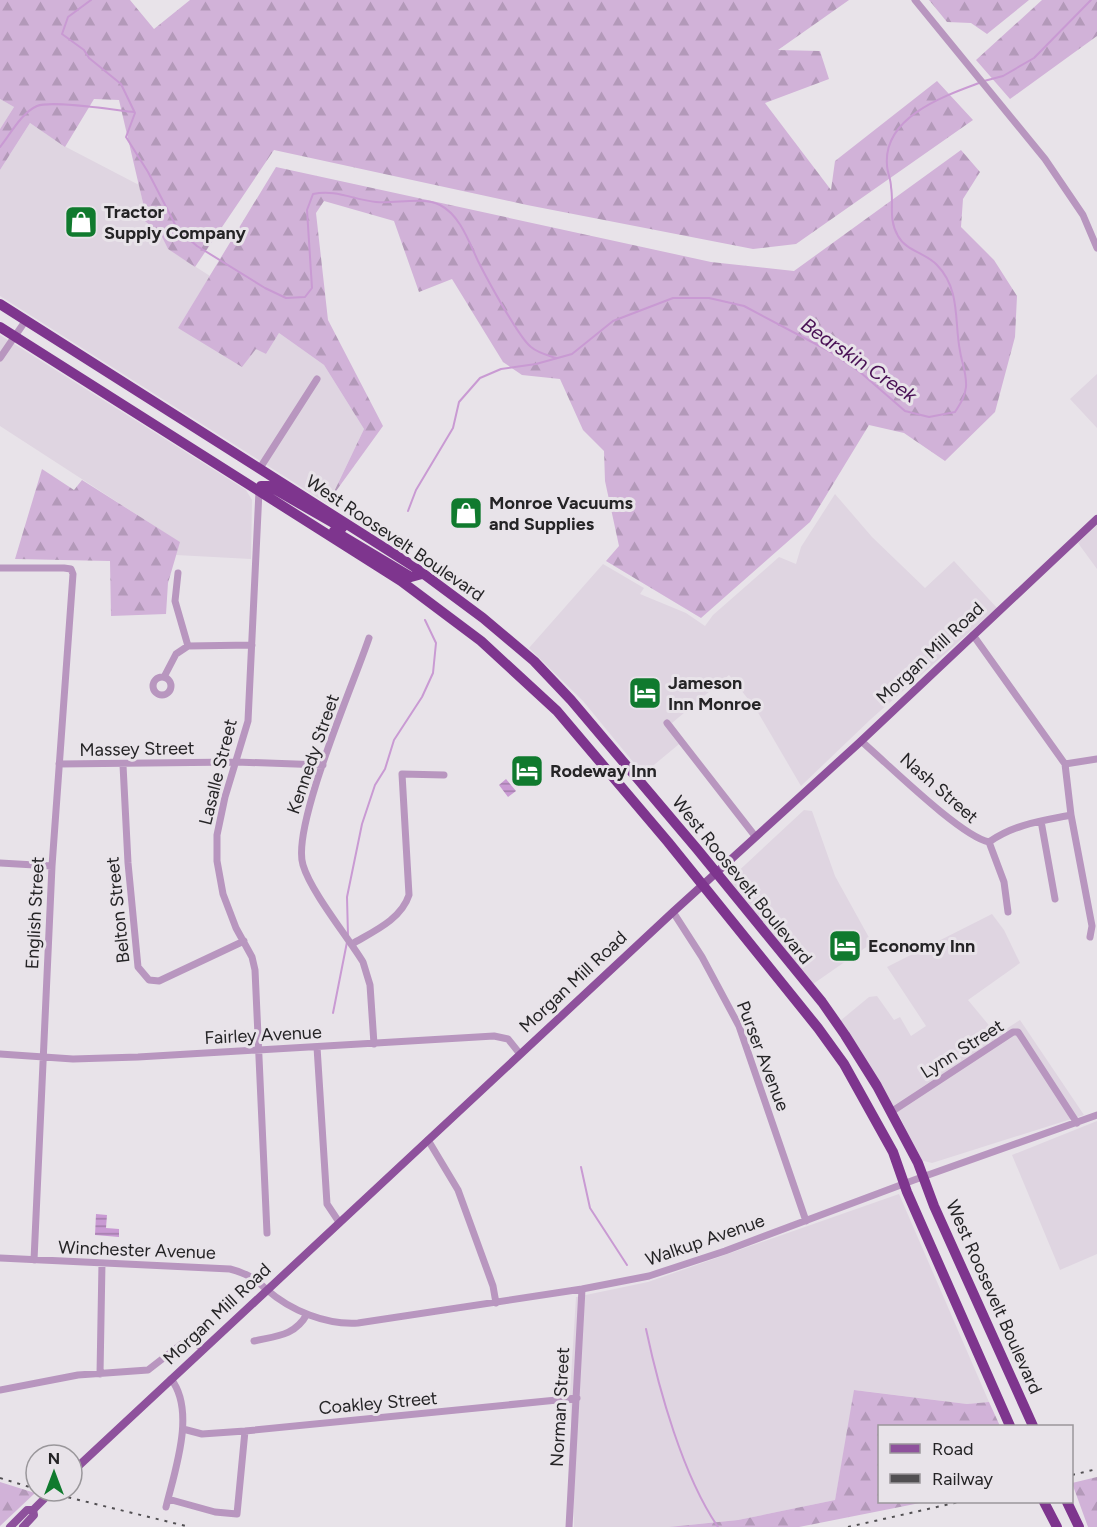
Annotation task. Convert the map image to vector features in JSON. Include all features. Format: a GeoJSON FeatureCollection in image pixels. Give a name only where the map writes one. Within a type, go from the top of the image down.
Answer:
{"type":"FeatureCollection","features":[{"type":"Feature","properties":{"kind":"highway","name":"West Roosevelt Boulevard"},"geometry":{"type":"LineString","coordinates":[[0,303],[422,574],[483,618],[534,661],[592,723],[822,1002],[878,1086],[923,1177],[1034,1425]]}},
{"type":"Feature","properties":{"kind":"highway","name":"West Roosevelt Boulevard"},"geometry":{"type":"LineString","coordinates":[[0,327],[401,581],[509,665],[557,711],[702,885],[844,1064],[880,1126],[1010,1425]]}},
{"type":"Feature","properties":{"kind":"highway"},"geometry":{"type":"LineString","coordinates":[[259,491],[261,486],[269,486],[322,518],[375,542]]}},
{"type":"Feature","properties":{"kind":"highway"},"geometry":{"type":"LineString","coordinates":[[305,520],[346,537],[411,577],[422,574]]}},
{"type":"Feature","properties":{"kind":"highway"},"geometry":{"type":"LineString","coordinates":[[1045,1503],[1056,1527]]}},
{"type":"Feature","properties":{"kind":"highway"},"geometry":{"type":"LineString","coordinates":[[1068,1503],[1080,1527]]}},
{"type":"Feature","properties":{"kind":"main road","name":"Morgan Mill Road"},"geometry":{"type":"LineString","coordinates":[[84,1462],[339,1222],[755,836],[861,741],[1097,519]]}},
{"type":"Feature","properties":{"kind":"main road"},"geometry":{"type":"LineString","coordinates":[[10,1527],[27,1510],[33,1510],[40,1503]]}},
{"type":"Feature","properties":{"kind":"main road"},"geometry":{"type":"LineString","coordinates":[[23,1527],[34,1515],[33,1510]]}},
{"type":"Feature","properties":{"kind":"street"},"geometry":{"type":"LineString","coordinates":[[915,0],[1045,159],[1072,198],[1097,248]]}},
{"type":"Feature","properties":{"kind":"street"},"geometry":{"type":"LineString","coordinates":[[0,358],[26,320]]}},
{"type":"Feature","properties":{"kind":"street"},"geometry":{"type":"LineString","coordinates":[[260,468],[317,379]]}},
{"type":"Feature","properties":{"kind":"street","name":"Lasalle Street"},"geometry":{"type":"LineString","coordinates":[[259,491],[248,721],[219,820],[217,861],[223,894],[255,970],[267,1233]]}},
{"type":"Feature","properties":{"kind":"street","name":"English Street"},"geometry":{"type":"LineString","coordinates":[[0,568],[71,569],[70,629],[52,866],[34,1260]]}},
{"type":"Feature","properties":{"kind":"street"},"geometry":{"type":"LineString","coordinates":[[178,573],[174,601],[188,646]]}},
{"type":"Feature","properties":{"kind":"street"},"geometry":{"type":"LineString","coordinates":[[973,636],[1065,764],[1071,815],[1092,927],[1090,937]]}},
{"type":"Feature","properties":{"kind":"street","name":"Kennedy Street"},"geometry":{"type":"LineString","coordinates":[[369,638],[323,765],[302,833],[302,864],[363,962],[370,985],[374,1044]]}},
{"type":"Feature","properties":{"kind":"street"},"geometry":{"type":"LineString","coordinates":[[164,677],[176,654],[188,646],[252,645]]}},
{"type":"Feature","properties":{"kind":"street"},"geometry":{"type":"LineString","coordinates":[[667,723],[755,836]]}},
{"type":"Feature","properties":{"kind":"street","name":"Nash Street"},"geometry":{"type":"LineString","coordinates":[[861,741],[971,836],[989,842],[1006,830],[1071,815]]}},
{"type":"Feature","properties":{"kind":"street"},"geometry":{"type":"LineString","coordinates":[[1065,764],[1097,759]]}},
{"type":"Feature","properties":{"kind":"street","name":"Massey Street"},"geometry":{"type":"LineString","coordinates":[[59,764],[236,762],[323,765]]}},
{"type":"Feature","properties":{"kind":"street","name":"Belton Street"},"geometry":{"type":"LineString","coordinates":[[123,765],[134,938],[138,967],[144,976],[159,981],[244,941]]}},
{"type":"Feature","properties":{"kind":"street"},"geometry":{"type":"LineString","coordinates":[[352,944],[395,917],[406,904],[408,876],[402,774],[444,775]]}},
{"type":"Feature","properties":{"kind":"street"},"geometry":{"type":"LineString","coordinates":[[1041,821],[1055,899]]}},
{"type":"Feature","properties":{"kind":"street"},"geometry":{"type":"LineString","coordinates":[[989,842],[1004,882],[1008,912]]}},
{"type":"Feature","properties":{"kind":"street"},"geometry":{"type":"LineString","coordinates":[[0,863],[52,866]]}},
{"type":"Feature","properties":{"kind":"street","name":"Purser Avenue"},"geometry":{"type":"LineString","coordinates":[[673,912],[702,957],[740,1026],[806,1221]]}},
{"type":"Feature","properties":{"kind":"street","name":"Lynn Street"},"geometry":{"type":"LineString","coordinates":[[891,1112],[1013,1032],[1018,1032],[1077,1123]]}},
{"type":"Feature","properties":{"kind":"street","name":"Fairley Avenue"},"geometry":{"type":"LineString","coordinates":[[0,1054],[93,1058],[501,1036],[512,1043],[520,1054]]}},
{"type":"Feature","properties":{"kind":"street"},"geometry":{"type":"LineString","coordinates":[[317,1047],[327,1204],[339,1222]]}},
{"type":"Feature","properties":{"kind":"street","name":"Walkup Avenue"},"geometry":{"type":"LineString","coordinates":[[267,1290],[307,1314],[330,1321],[358,1323],[496,1303],[649,1276],[725,1251],[1097,1115]]}},
{"type":"Feature","properties":{"kind":"street"},"geometry":{"type":"LineString","coordinates":[[428,1140],[458,1190],[493,1286],[496,1303]]}},
{"type":"Feature","properties":{"kind":"street","name":"Winchester Avenue"},"geometry":{"type":"LineString","coordinates":[[0,1258],[230,1269],[253,1277],[267,1290]]}},
{"type":"Feature","properties":{"kind":"street"},"geometry":{"type":"LineString","coordinates":[[100,1374],[102,1263]]}},
{"type":"Feature","properties":{"kind":"street","name":"Norman Street"},"geometry":{"type":"LineString","coordinates":[[569,1527],[582,1289]]}},
{"type":"Feature","properties":{"kind":"street"},"geometry":{"type":"LineString","coordinates":[[254,1341],[288,1334],[297,1329],[307,1314]]}},
{"type":"Feature","properties":{"kind":"street"},"geometry":{"type":"LineString","coordinates":[[0,1390],[27,1383],[148,1370],[188,1339],[204,1349]]}},
{"type":"Feature","properties":{"kind":"street"},"geometry":{"type":"LineString","coordinates":[[171,1379],[177,1387],[184,1411],[183,1429],[167,1503],[237,1514],[244,1431]]}},
{"type":"Feature","properties":{"kind":"street","name":"Coakley Street"},"geometry":{"type":"LineString","coordinates":[[183,1429],[202,1434],[244,1431],[577,1398]]}},
{"type":"Feature","properties":{"kind":"shaded area"},"geometry":{"type":"Polygon","coordinates":[[[0,99],[14,107],[0,129],[0,99]]]}},
{"type":"Feature","properties":{"kind":"shaded area"},"geometry":{"type":"Polygon","coordinates":[[[30,123],[66,147],[139,185],[143,203],[138,216],[160,233],[168,249],[210,276],[178,328],[256,348],[266,354],[279,333],[324,365],[364,429],[328,504],[0,296],[0,170],[30,123]]]}},
{"type":"Feature","properties":{"kind":"shaded area"},"geometry":{"type":"Polygon","coordinates":[[[0,335],[246,490],[252,500],[251,559],[176,555],[179,542],[0,426],[0,335]]]}},
{"type":"Feature","properties":{"kind":"shaded area"},"geometry":{"type":"Polygon","coordinates":[[[1097,374],[1097,428],[1070,399],[1097,374]]]}},
{"type":"Feature","properties":{"kind":"shaded area"},"geometry":{"type":"Polygon","coordinates":[[[835,494],[872,537],[925,588],[954,561],[997,608],[871,719],[801,786],[756,709],[729,675],[672,723],[684,740],[643,774],[583,701],[529,648],[603,564],[644,588],[640,594],[686,613],[705,626],[713,615],[779,557],[796,564],[801,547],[835,494]]]}},
{"type":"Feature","properties":{"kind":"shaded area"},"geometry":{"type":"Polygon","coordinates":[[[1097,525],[1097,569],[1078,543],[1097,525]]]}},
{"type":"Feature","properties":{"kind":"shaded area"},"geometry":{"type":"Polygon","coordinates":[[[506,779],[516,791],[508,797],[499,785],[506,779]]]}},
{"type":"Feature","properties":{"kind":"shaded area"},"geometry":{"type":"Polygon","coordinates":[[[804,810],[812,811],[835,876],[872,943],[813,984],[731,882],[732,877],[804,810]]]}},
{"type":"Feature","properties":{"kind":"shaded area"},"geometry":{"type":"Polygon","coordinates":[[[992,914],[1004,930],[1020,963],[968,1000],[997,1035],[1020,1020],[1084,1115],[932,1163],[920,1160],[901,1119],[840,1021],[869,997],[877,996],[894,1020],[900,1017],[911,1036],[926,1026],[887,967],[992,914]]]}},
{"type":"Feature","properties":{"kind":"shaded area"},"geometry":{"type":"Polygon","coordinates":[[[1097,1121],[1097,1254],[1060,1270],[1012,1155],[1097,1121]]]}},
{"type":"Feature","properties":{"kind":"shaded area"},"geometry":{"type":"Polygon","coordinates":[[[899,1194],[989,1402],[967,1404],[855,1390],[835,1500],[738,1520],[669,1527],[574,1527],[570,1393],[576,1297],[648,1282],[899,1194]]]}},
{"type":"Feature","properties":{"kind":"shaded area"},"geometry":{"type":"Polygon","coordinates":[[[96,1214],[107,1215],[106,1228],[119,1229],[119,1237],[95,1235],[96,1214]]]}},
{"type":"Feature","properties":{"kind":"green space"},"geometry":{"type":"Polygon","coordinates":[[[0,0],[130,0],[154,29],[190,0],[849,0],[778,50],[820,51],[829,79],[765,103],[831,190],[835,161],[937,81],[973,120],[796,244],[753,249],[527,205],[274,150],[195,267],[168,249],[160,233],[137,215],[143,203],[119,100],[94,99],[65,147],[30,123],[0,170],[0,129],[14,107],[0,99],[0,0]]]}},
{"type":"Feature","properties":{"kind":"green space"},"geometry":{"type":"Polygon","coordinates":[[[929,0],[1029,0],[987,34],[971,23],[947,22],[929,0]]]}},
{"type":"Feature","properties":{"kind":"green space"},"geometry":{"type":"Polygon","coordinates":[[[1042,0],[1097,0],[1097,36],[1010,99],[976,60],[1042,0]]]}},
{"type":"Feature","properties":{"kind":"green space"},"geometry":{"type":"Polygon","coordinates":[[[961,150],[980,172],[963,199],[961,227],[994,260],[1017,296],[1015,337],[995,412],[945,461],[904,433],[869,425],[810,522],[701,618],[606,561],[619,546],[605,481],[604,451],[583,430],[560,379],[522,375],[503,362],[452,279],[419,292],[394,221],[324,201],[316,213],[328,320],[383,426],[331,498],[364,429],[324,365],[279,333],[266,354],[256,349],[242,367],[178,328],[276,167],[711,262],[794,271],[961,150]]]}},
{"type":"Feature","properties":{"kind":"green space"},"geometry":{"type":"Polygon","coordinates":[[[42,469],[74,490],[82,480],[180,542],[168,583],[166,614],[111,616],[110,561],[15,559],[42,469]]]}},
{"type":"Feature","properties":{"kind":"green space"},"geometry":{"type":"Polygon","coordinates":[[[854,1390],[967,1404],[989,1402],[1000,1425],[878,1425],[878,1503],[920,1503],[799,1527],[669,1527],[738,1520],[835,1500],[854,1390]]]}},
{"type":"Feature","properties":{"kind":"green space"},"geometry":{"type":"Polygon","coordinates":[[[1097,1477],[1097,1527],[1088,1527],[1073,1483],[1097,1477]]]}},
{"type":"Feature","properties":{"kind":"green space"},"geometry":{"type":"Polygon","coordinates":[[[0,1482],[24,1490],[24,1503],[0,1526],[0,1482]]]}},
{"type":"Feature","properties":{"kind":"waterway","name":"Bearskin Creek"},"geometry":{"type":"LineString","coordinates":[[91,0],[68,17],[62,34],[84,50],[89,58],[121,84],[135,113],[126,137],[148,172],[178,230],[197,246],[265,288],[286,298],[305,297],[312,288],[307,210],[313,194],[337,194],[376,202],[433,202],[447,209],[458,222],[495,293],[526,341],[537,351],[556,358]]}},
{"type":"Feature","properties":{"kind":"waterway","name":"Bearskin Creek"},"geometry":{"type":"LineString","coordinates":[[984,81],[1003,76],[1034,58],[1091,0]]}},
{"type":"Feature","properties":{"kind":"waterway","name":"Bearskin Creek"},"geometry":{"type":"LineString","coordinates":[[408,511],[416,490],[453,428],[459,402],[480,378],[501,369],[536,364],[572,354],[613,321],[673,298],[709,298],[744,306],[829,351],[860,372],[905,411],[929,417],[955,412],[963,397],[966,382],[953,295],[945,275],[937,265],[906,245],[895,230],[887,165],[888,148],[905,121],[918,111],[933,102],[979,83]]}},
{"type":"Feature","properties":{"kind":"waterway","name":"Bearskin Creek"},"geometry":{"type":"LineString","coordinates":[[0,147],[21,119],[37,106],[56,104],[134,112]]}},
{"type":"Feature","properties":{"kind":"waterway"},"geometry":{"type":"LineString","coordinates":[[348,936],[347,897],[362,824],[375,785],[385,769],[394,740],[422,697],[433,673],[436,643],[425,620]]}},
{"type":"Feature","properties":{"kind":"waterway"},"geometry":{"type":"LineString","coordinates":[[333,1013],[347,942]]}},
{"type":"Feature","properties":{"kind":"waterway"},"geometry":{"type":"LineString","coordinates":[[581,1167],[590,1208],[627,1265]]}},
{"type":"Feature","properties":{"kind":"waterway"},"geometry":{"type":"LineString","coordinates":[[646,1329],[665,1405],[683,1458],[705,1506],[718,1527]]}},
{"type":"Feature","properties":{"kind":"railway"},"geometry":{"type":"LineString","coordinates":[[1073,1475],[1097,1469]]}},
{"type":"Feature","properties":{"kind":"railway"},"geometry":{"type":"LineString","coordinates":[[0,1478],[24,1485]]}},
{"type":"Feature","properties":{"kind":"railway"},"geometry":{"type":"LineString","coordinates":[[84,1501],[190,1527]]}},
{"type":"Feature","properties":{"kind":"railway"},"geometry":{"type":"LineString","coordinates":[[848,1527],[955,1503]]}},
{"type":"Feature","properties":{"kind":"place","name":"Tractor Supply Company"},"geometry":{"type":"Point","coordinates":[81,222]}},
{"type":"Feature","properties":{"kind":"place","name":"Monroe Vacuums and Supplies"},"geometry":{"type":"Point","coordinates":[466,513]}},
{"type":"Feature","properties":{"kind":"place","name":"Jameson Inn Monroe"},"geometry":{"type":"Point","coordinates":[645,693]}},
{"type":"Feature","properties":{"kind":"place","name":"Rodeway Inn"},"geometry":{"type":"Point","coordinates":[527,771]}},
{"type":"Feature","properties":{"kind":"place","name":"Economy Inn"},"geometry":{"type":"Point","coordinates":[845,946]}}]}
